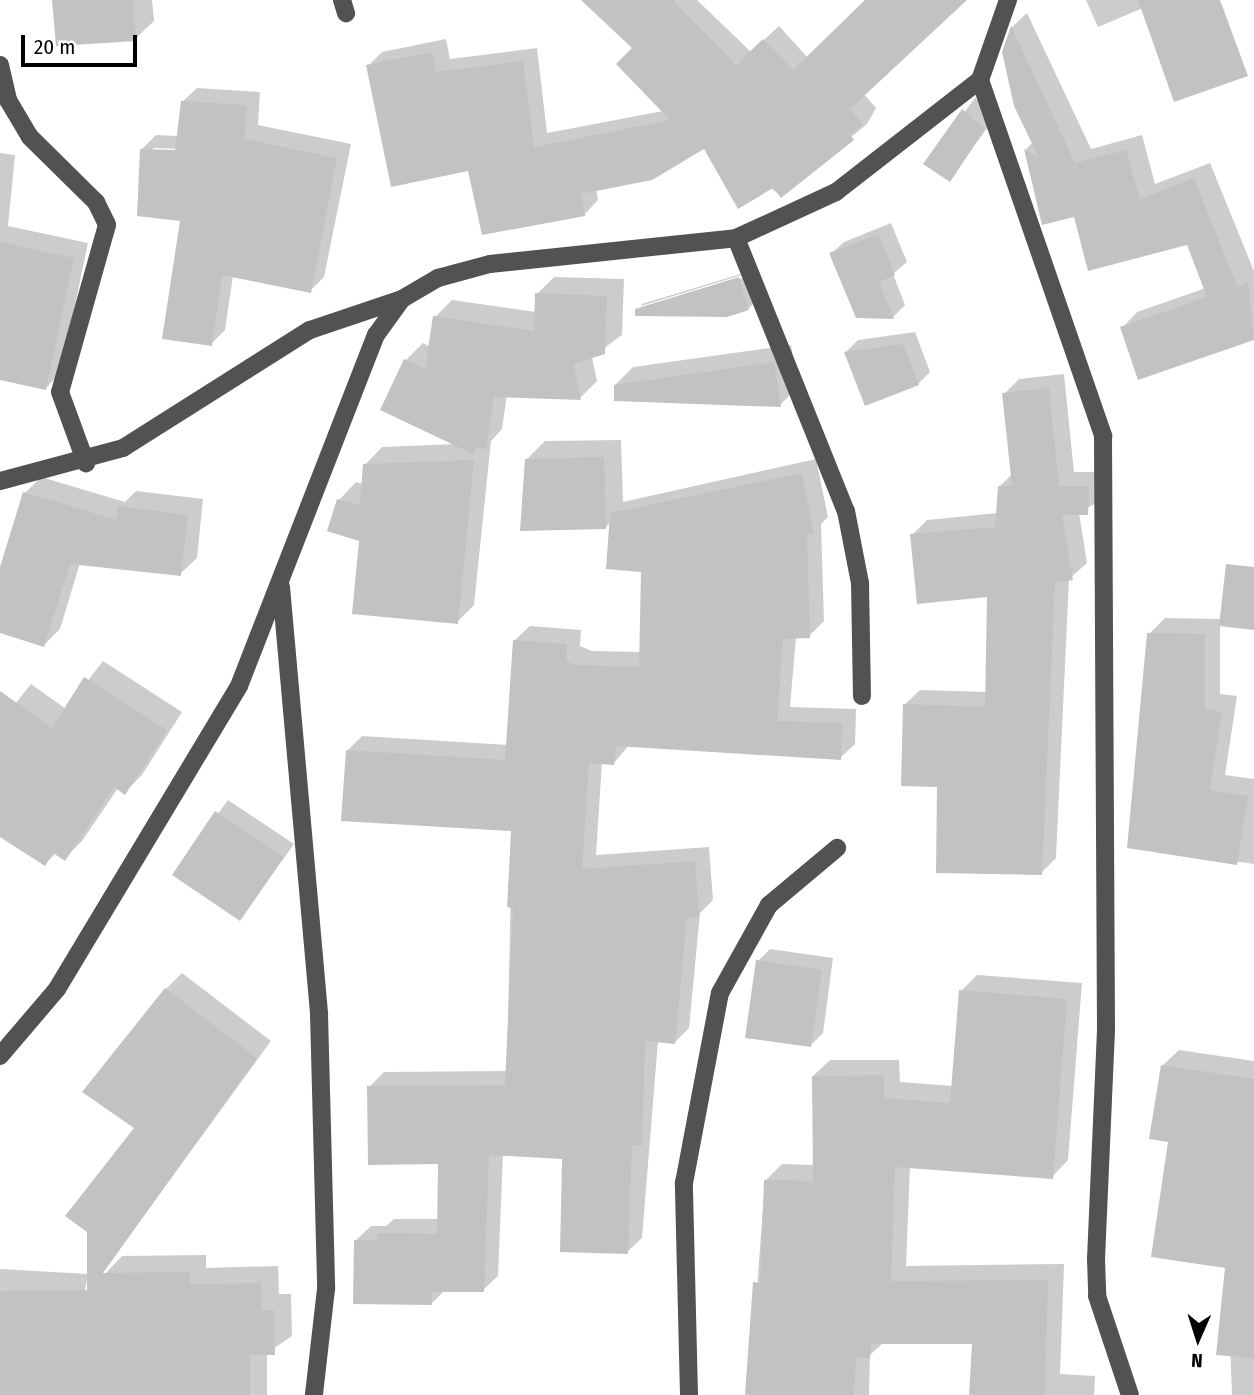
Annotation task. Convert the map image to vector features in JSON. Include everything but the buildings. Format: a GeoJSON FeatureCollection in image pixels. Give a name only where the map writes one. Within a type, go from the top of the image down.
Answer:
{"type":"FeatureCollection","features":[{"type":"Feature","properties":{"kind":"street"},"geometry":{"type":"LineString","coordinates":[[0,481],[86,463],[123,448],[310,330],[402,299],[438,278],[490,264],[736,238],[836,191],[980,80],[1008,0]]}},
{"type":"Feature","properties":{"kind":"street"},"geometry":{"type":"LineString","coordinates":[[0,65],[8,100],[30,136],[96,202],[107,225],[60,392],[86,463]]}},
{"type":"Feature","properties":{"kind":"street"},"geometry":{"type":"LineString","coordinates":[[980,80],[1102,436],[1106,1030],[1097,1284],[1130,1395]]}},
{"type":"Feature","properties":{"kind":"street"},"geometry":{"type":"LineString","coordinates":[[736,238],[846,511],[860,583],[862,696]]}},
{"type":"Feature","properties":{"kind":"street"},"geometry":{"type":"LineString","coordinates":[[0,1056],[7,1038],[57,989],[201,755],[239,685],[376,335],[402,299]]}},
{"type":"Feature","properties":{"kind":"street"},"geometry":{"type":"LineString","coordinates":[[280,583],[318,1014],[326,1289],[314,1395]]}},
{"type":"Feature","properties":{"kind":"street"},"geometry":{"type":"LineString","coordinates":[[689,1395],[684,1183],[720,993],[769,905],[837,848]]}}]}
